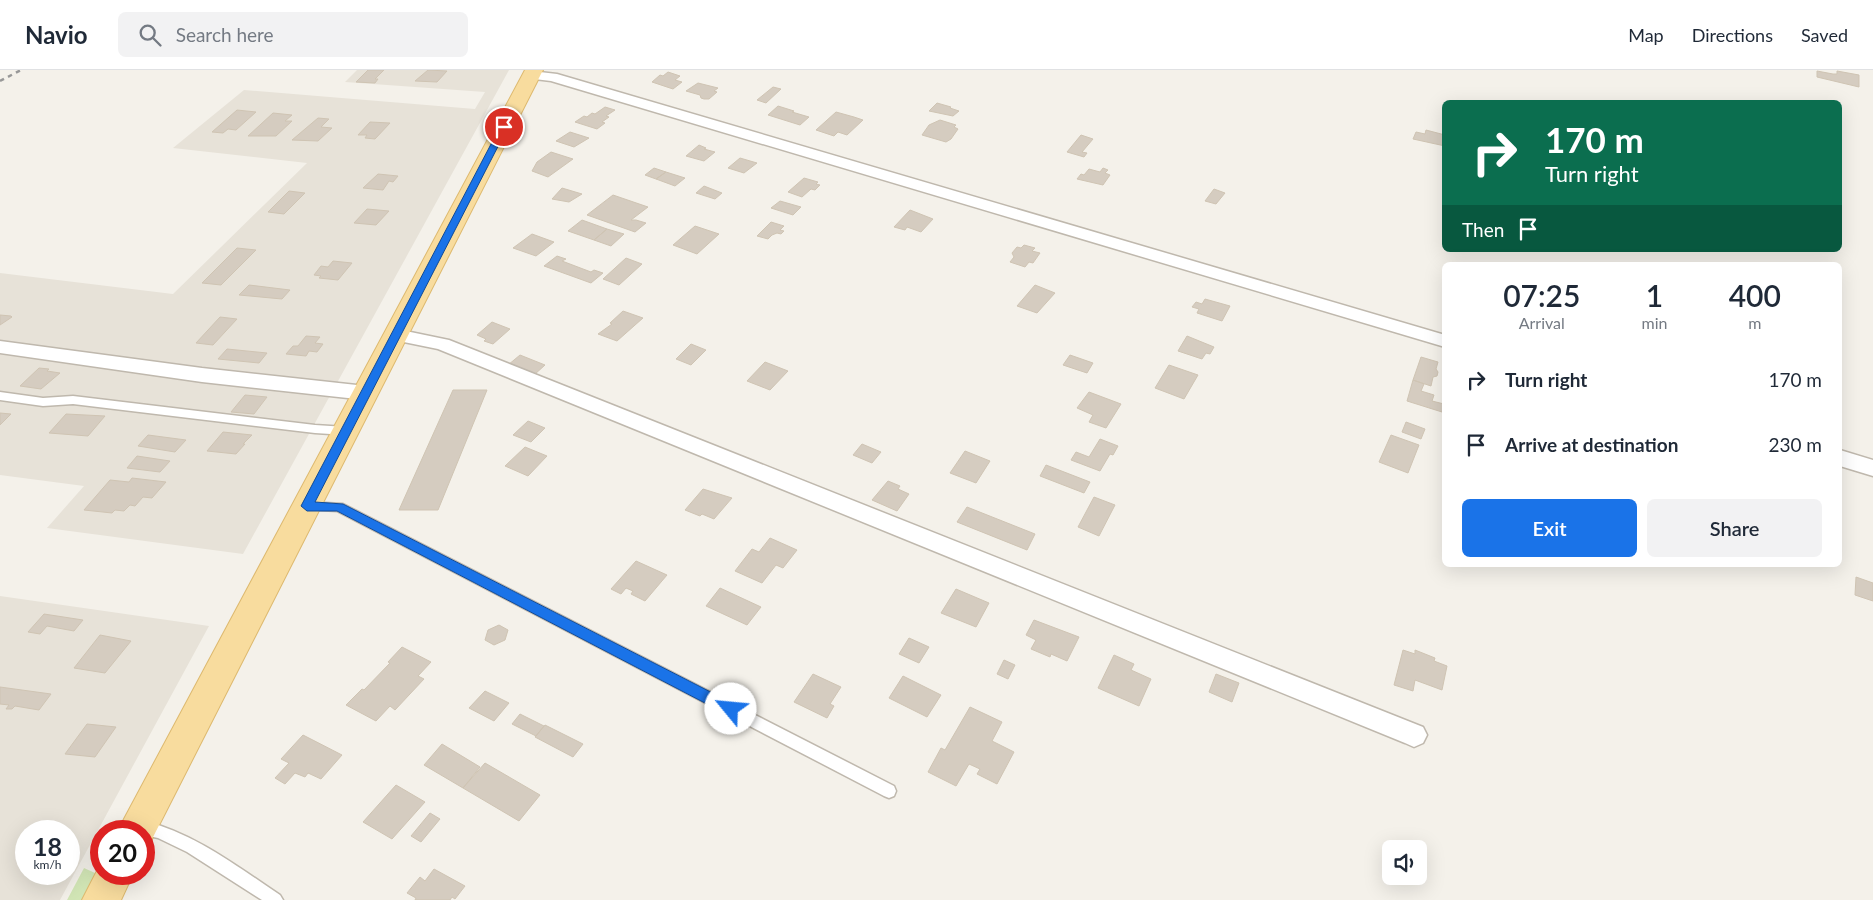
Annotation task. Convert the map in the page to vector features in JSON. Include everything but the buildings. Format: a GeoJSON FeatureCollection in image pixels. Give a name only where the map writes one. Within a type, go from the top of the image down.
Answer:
{"type":"FeatureCollection","features":[{"type":"Feature","properties":{"kind":"main road"},"geometry":{"type":"LineString","coordinates":[[143,820],[532,72]]}},
{"type":"Feature","properties":{"kind":"main road"},"geometry":{"type":"LineString","coordinates":[[101,900],[109,885]]}},
{"type":"Feature","properties":{"kind":"street"},"geometry":{"type":"LineString","coordinates":[[532,72],[1442,340]]}},
{"type":"Feature","properties":{"kind":"street"},"geometry":{"type":"LineString","coordinates":[[396,335],[442,344],[1414,735]]}},
{"type":"Feature","properties":{"kind":"street"},"geometry":{"type":"LineString","coordinates":[[0,348],[221,377],[366,393]]}},
{"type":"Feature","properties":{"kind":"street"},"geometry":{"type":"LineString","coordinates":[[1842,459],[1873,468]]}},
{"type":"Feature","properties":{"kind":"lane"},"geometry":{"type":"LineString","coordinates":[[0,396],[43,402],[73,400],[316,430],[346,431]]}},
{"type":"Feature","properties":{"kind":"lane"},"geometry":{"type":"LineString","coordinates":[[307,506],[339,507],[889,791]]}},
{"type":"Feature","properties":{"kind":"lane"},"geometry":{"type":"LineString","coordinates":[[155,829],[203,854],[275,900]]}},
{"type":"Feature","properties":{"kind":"shaded area"},"geometry":{"type":"Polygon","coordinates":[[[357,70],[509,70],[243,554],[47,528],[84,486],[0,475],[0,273],[173,294],[307,163],[173,148],[244,90],[475,109],[485,92],[345,82],[357,70]]]}},
{"type":"Feature","properties":{"kind":"shaded area"},"geometry":{"type":"Polygon","coordinates":[[[0,596],[209,626],[104,820],[90,820],[90,845],[80,863],[80,820],[15,820],[15,885],[68,885],[60,900],[0,900],[0,596]]]}},
{"type":"Feature","properties":{"kind":"green space"},"geometry":{"type":"Polygon","coordinates":[[[84,868],[90,871],[90,885],[94,885],[88,900],[67,900],[75,885],[80,885],[80,876],[84,868]]]}},
{"type":"Feature","properties":{"kind":"railway"},"geometry":{"type":"LineString","coordinates":[[0,81],[21,70]]}},
{"type":"Feature","properties":{"kind":"route"},"geometry":{"type":"LineString","coordinates":[[504,127],[307,506],[339,507],[731,709]]}}]}
